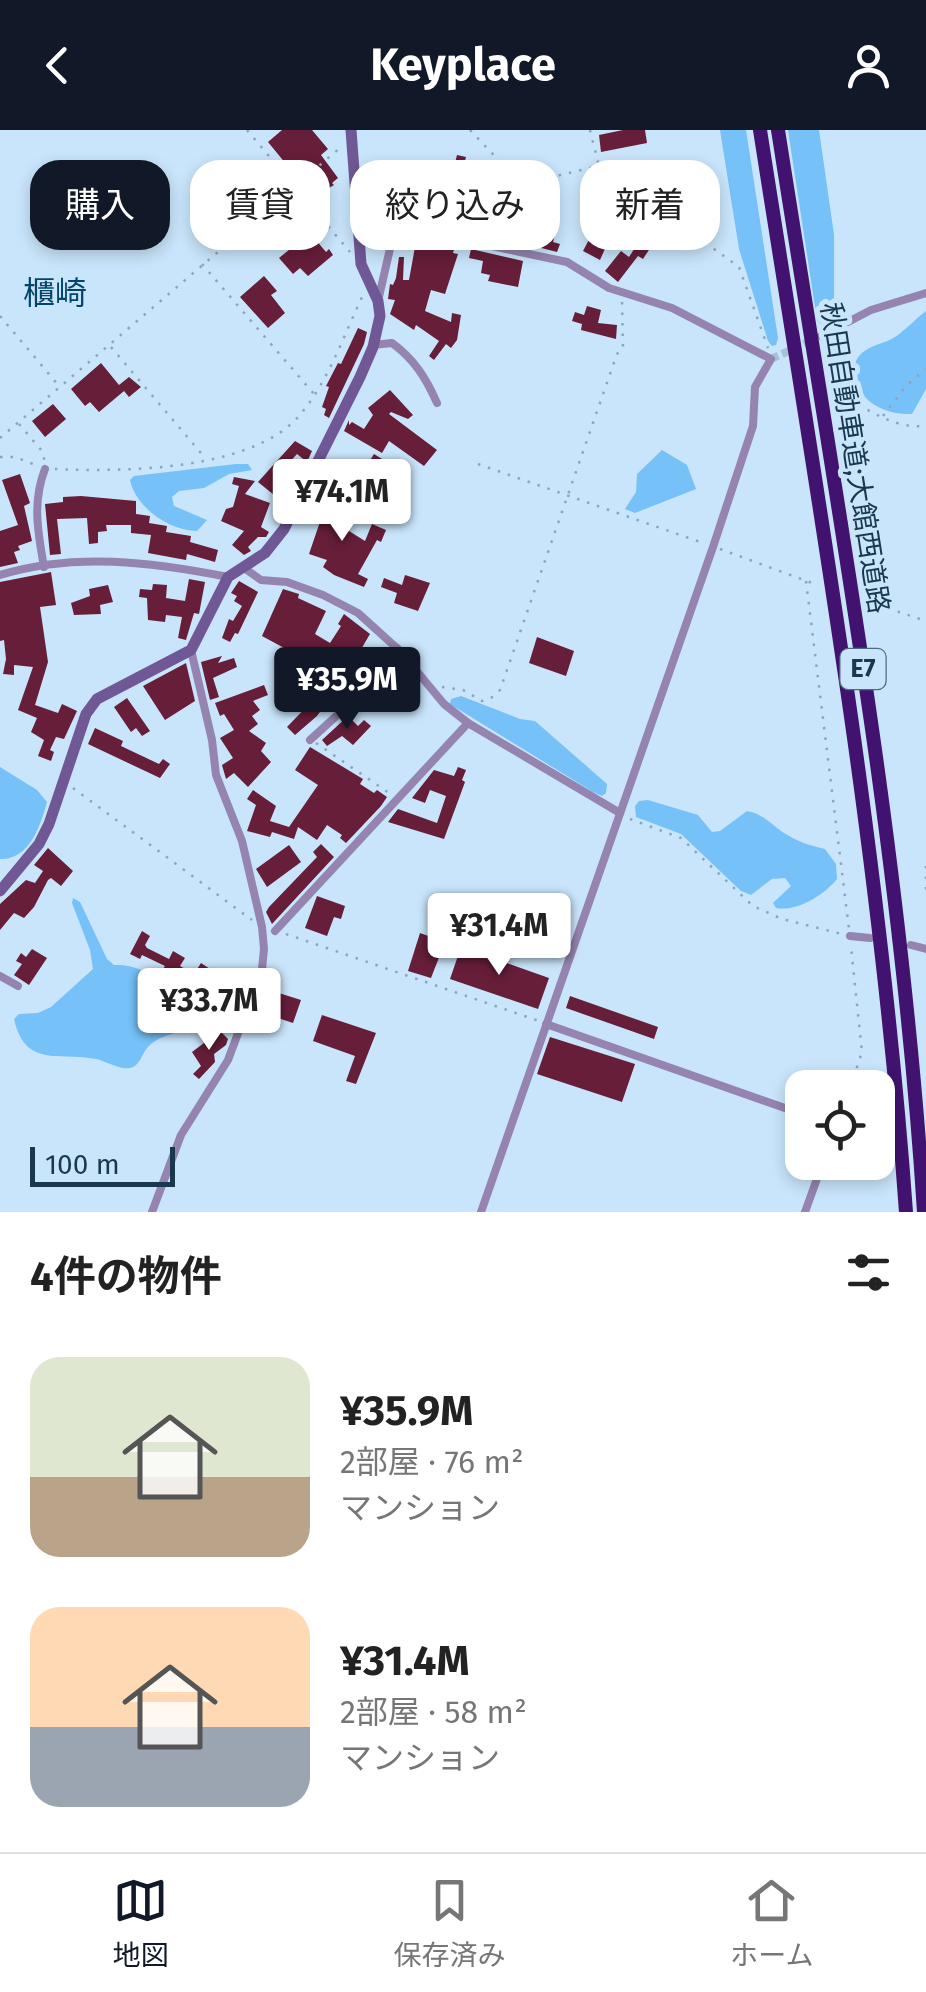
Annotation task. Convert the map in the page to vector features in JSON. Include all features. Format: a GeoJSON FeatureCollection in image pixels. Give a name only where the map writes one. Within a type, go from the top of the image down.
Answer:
{"type":"FeatureCollection","features":[{"type":"Feature","properties":{"kind":"highway","name":"秋田自動車道;大館西道路"},"geometry":{"type":"LineString","coordinates":[[760,130],[872,865],[898,1098],[906,1212]]}},
{"type":"Feature","properties":{"kind":"highway","name":"秋田自動車道;大館西道路"},"geometry":{"type":"LineString","coordinates":[[778,130],[887,844],[908,1015],[925,1212]]}},
{"type":"Feature","properties":{"kind":"highway"},"geometry":{"type":"LineString","coordinates":[[898,1098],[898,1212]]}},
{"type":"Feature","properties":{"kind":"main road"},"geometry":{"type":"LineString","coordinates":[[0,892],[39,844],[86,714],[97,699],[191,650],[228,577],[265,553],[284,529],[373,345],[380,316],[378,301],[361,264],[351,134]]}},
{"type":"Feature","properties":{"kind":"street"},"geometry":{"type":"LineString","coordinates":[[378,301],[390,250]]}},
{"type":"Feature","properties":{"kind":"street"},"geometry":{"type":"LineString","coordinates":[[481,1212],[713,546],[753,426],[756,387],[771,359],[672,308],[622,294],[567,262],[513,250]]}},
{"type":"Feature","properties":{"kind":"street"},"geometry":{"type":"LineString","coordinates":[[821,336],[870,310],[926,292]]}},
{"type":"Feature","properties":{"kind":"street"},"geometry":{"type":"LineString","coordinates":[[373,345],[392,343],[402,350],[428,382],[437,402]]}},
{"type":"Feature","properties":{"kind":"street"},"geometry":{"type":"LineString","coordinates":[[44,469],[38,485],[36,519],[44,566]]}},
{"type":"Feature","properties":{"kind":"street"},"geometry":{"type":"LineString","coordinates":[[0,576],[44,566],[118,560],[228,577]]}},
{"type":"Feature","properties":{"kind":"street"},"geometry":{"type":"LineString","coordinates":[[244,568],[260,580],[287,582],[358,613],[397,648],[444,704],[468,723],[620,812]]}},
{"type":"Feature","properties":{"kind":"street"},"geometry":{"type":"LineString","coordinates":[[310,740],[344,709],[397,648]]}},
{"type":"Feature","properties":{"kind":"street"},"geometry":{"type":"LineString","coordinates":[[152,1212],[182,1135],[228,1060],[262,968],[262,927],[242,841],[216,775],[191,650]]}},
{"type":"Feature","properties":{"kind":"street"},"geometry":{"type":"LineString","coordinates":[[275,931],[468,723]]}},
{"type":"Feature","properties":{"kind":"street"},"geometry":{"type":"LineString","coordinates":[[850,936],[870,938]]}},
{"type":"Feature","properties":{"kind":"street"},"geometry":{"type":"LineString","coordinates":[[911,945],[926,949]]}},
{"type":"Feature","properties":{"kind":"street"},"geometry":{"type":"LineString","coordinates":[[0,976],[18,986]]}},
{"type":"Feature","properties":{"kind":"street"},"geometry":{"type":"LineString","coordinates":[[546,1024],[785,1108]]}},
{"type":"Feature","properties":{"kind":"street"},"geometry":{"type":"LineString","coordinates":[[805,1212],[817,1180]]}},
{"type":"Feature","properties":{"kind":"path"},"geometry":{"type":"LineString","coordinates":[[247,130],[272,160]]}},
{"type":"Feature","properties":{"kind":"path"},"geometry":{"type":"LineString","coordinates":[[470,130],[498,160]]}},
{"type":"Feature","properties":{"kind":"path"},"geometry":{"type":"LineString","coordinates":[[590,130],[598,160]]}},
{"type":"Feature","properties":{"kind":"path"},"geometry":{"type":"LineString","coordinates":[[324,160],[351,134]]}},
{"type":"Feature","properties":{"kind":"path"},"geometry":{"type":"LineString","coordinates":[[330,228],[361,264]]}},
{"type":"Feature","properties":{"kind":"path"},"geometry":{"type":"LineString","coordinates":[[0,438],[219,250]]}},
{"type":"Feature","properties":{"kind":"path"},"geometry":{"type":"LineString","coordinates":[[715,250],[739,267],[771,359]]}},
{"type":"Feature","properties":{"kind":"path"},"geometry":{"type":"LineString","coordinates":[[202,264],[314,395]]}},
{"type":"Feature","properties":{"kind":"path"},"geometry":{"type":"LineString","coordinates":[[0,457],[44,469],[93,470],[207,460],[242,454],[266,443],[296,420],[314,395],[370,283]]}},
{"type":"Feature","properties":{"kind":"path"},"geometry":{"type":"LineString","coordinates":[[434,690],[444,686],[482,700],[492,698],[500,690],[617,354],[623,348],[622,294]]}},
{"type":"Feature","properties":{"kind":"path"},"geometry":{"type":"LineString","coordinates":[[0,316],[60,387]]}},
{"type":"Feature","properties":{"kind":"path"},"geometry":{"type":"LineString","coordinates":[[839,324],[876,604],[926,621]]}},
{"type":"Feature","properties":{"kind":"path"},"geometry":{"type":"LineString","coordinates":[[109,344],[207,460]]}},
{"type":"Feature","properties":{"kind":"path"},"geometry":{"type":"LineString","coordinates":[[882,417],[907,385],[926,369]]}},
{"type":"Feature","properties":{"kind":"path"},"geometry":{"type":"LineString","coordinates":[[849,400],[909,428],[926,426]]}},
{"type":"Feature","properties":{"kind":"path"},"geometry":{"type":"LineString","coordinates":[[18,423],[42,451],[46,459],[44,469]]}},
{"type":"Feature","properties":{"kind":"path"},"geometry":{"type":"LineString","coordinates":[[478,464],[809,582],[862,1052],[856,1070]]}},
{"type":"Feature","properties":{"kind":"path"},"geometry":{"type":"LineString","coordinates":[[310,740],[398,798]]}},
{"type":"Feature","properties":{"kind":"path"},"geometry":{"type":"LineString","coordinates":[[64,781],[262,927]]}},
{"type":"Feature","properties":{"kind":"path"},"geometry":{"type":"LineString","coordinates":[[620,812],[635,823],[680,838],[753,906],[782,919],[850,936]]}},
{"type":"Feature","properties":{"kind":"path"},"geometry":{"type":"LineString","coordinates":[[926,866],[926,896]]}},
{"type":"Feature","properties":{"kind":"path"},"geometry":{"type":"LineString","coordinates":[[275,931],[546,1024]]}},
{"type":"Feature","properties":{"kind":"shaded area"},"geometry":{"type":"Polygon","coordinates":[[[720,130],[746,130],[776,345],[768,341],[739,249],[720,130]]]}},
{"type":"Feature","properties":{"kind":"shaded area"},"geometry":{"type":"Polygon","coordinates":[[[788,130],[819,130],[834,235],[834,314],[822,325],[817,320],[788,130]]]}},
{"type":"Feature","properties":{"kind":"shaded area"},"geometry":{"type":"Polygon","coordinates":[[[926,311],[926,389],[912,414],[877,406],[859,388],[857,358],[867,349],[895,337],[926,311]]]}},
{"type":"Feature","properties":{"kind":"shaded area"},"geometry":{"type":"Polygon","coordinates":[[[662,450],[687,465],[696,489],[635,513],[625,509],[636,492],[637,474],[662,450]]]}},
{"type":"Feature","properties":{"kind":"shaded area"},"geometry":{"type":"Polygon","coordinates":[[[248,464],[252,470],[229,474],[204,488],[179,491],[172,497],[174,506],[207,520],[197,531],[176,527],[156,516],[139,500],[130,480],[134,476],[248,464]]]}},
{"type":"Feature","properties":{"kind":"shaded area"},"geometry":{"type":"Polygon","coordinates":[[[461,696],[535,721],[607,784],[606,793],[602,796],[593,792],[450,704],[451,699],[461,696]]]}},
{"type":"Feature","properties":{"kind":"shaded area"},"geometry":{"type":"Polygon","coordinates":[[[0,767],[37,790],[47,802],[26,848],[0,859],[0,767]]]}},
{"type":"Feature","properties":{"kind":"shaded area"},"geometry":{"type":"Polygon","coordinates":[[[648,800],[698,815],[712,832],[720,831],[747,811],[758,814],[784,833],[825,849],[836,864],[837,879],[810,901],[776,908],[773,903],[791,886],[785,878],[772,879],[751,895],[741,891],[681,834],[636,817],[635,806],[648,800]]]}},
{"type":"Feature","properties":{"kind":"shaded area"},"geometry":{"type":"Polygon","coordinates":[[[73,898],[80,902],[107,959],[114,965],[149,974],[194,1015],[195,1024],[152,1043],[133,1067],[45,1055],[26,1045],[19,1034],[14,1019],[19,1014],[38,1013],[51,1007],[93,969],[73,898]]]}},
{"type":"Feature","properties":{"kind":"building"},"geometry":{"type":"Polygon","coordinates":[[[282,130],[312,130],[328,149],[321,155],[325,160],[283,160],[268,142],[282,130]]]}},
{"type":"Feature","properties":{"kind":"building"},"geometry":{"type":"Polygon","coordinates":[[[645,130],[647,143],[601,152],[599,135],[645,130]]]}},
{"type":"Feature","properties":{"kind":"building"},"geometry":{"type":"Polygon","coordinates":[[[330,167],[338,178],[330,187],[330,167]]]}},
{"type":"Feature","properties":{"kind":"building"},"geometry":{"type":"Polygon","coordinates":[[[289,250],[330,250],[333,255],[308,276],[300,268],[293,274],[279,258],[289,250]]]}},
{"type":"Feature","properties":{"kind":"building"},"geometry":{"type":"Polygon","coordinates":[[[414,250],[454,250],[458,254],[445,294],[431,290],[425,311],[451,322],[452,313],[461,315],[457,340],[451,348],[446,344],[434,360],[429,356],[439,341],[390,314],[395,300],[388,299],[390,284],[396,278],[399,257],[404,257],[403,280],[409,280],[414,250]]]}},
{"type":"Feature","properties":{"kind":"building"},"geometry":{"type":"Polygon","coordinates":[[[471,250],[475,250],[523,261],[518,287],[488,281],[490,275],[481,273],[483,261],[469,258],[471,250]]]}},
{"type":"Feature","properties":{"kind":"building"},"geometry":{"type":"Polygon","coordinates":[[[584,250],[604,250],[600,260],[584,250]]]}},
{"type":"Feature","properties":{"kind":"building"},"geometry":{"type":"Polygon","coordinates":[[[634,250],[649,250],[643,259],[638,256],[618,282],[605,271],[621,251],[629,257],[634,250]]]}},
{"type":"Feature","properties":{"kind":"building"},"geometry":{"type":"Polygon","coordinates":[[[264,276],[277,291],[271,295],[285,313],[268,328],[240,297],[264,276]]]}},
{"type":"Feature","properties":{"kind":"building"},"geometry":{"type":"Polygon","coordinates":[[[587,306],[601,310],[598,323],[617,325],[616,339],[581,330],[582,324],[572,321],[575,312],[584,315],[587,306]]]}},
{"type":"Feature","properties":{"kind":"building"},"geometry":{"type":"Polygon","coordinates":[[[358,328],[367,332],[364,344],[329,418],[322,407],[329,387],[326,386],[358,328]]]}},
{"type":"Feature","properties":{"kind":"building"},"geometry":{"type":"Polygon","coordinates":[[[101,363],[119,385],[129,377],[141,387],[129,397],[124,391],[99,412],[90,402],[85,406],[71,389],[101,363]]]}},
{"type":"Feature","properties":{"kind":"building"},"geometry":{"type":"Polygon","coordinates":[[[390,390],[413,415],[408,419],[389,414],[437,450],[424,466],[389,441],[382,453],[344,431],[349,420],[349,425],[352,422],[364,429],[373,415],[368,408],[390,390]]]}},
{"type":"Feature","properties":{"kind":"building"},"geometry":{"type":"Polygon","coordinates":[[[53,404],[66,419],[45,437],[32,421],[53,404]]]}},
{"type":"Feature","properties":{"kind":"building"},"geometry":{"type":"Polygon","coordinates":[[[295,441],[312,451],[307,462],[297,454],[285,467],[289,470],[277,484],[281,487],[274,495],[258,482],[295,441]]]}},
{"type":"Feature","properties":{"kind":"building"},"geometry":{"type":"Polygon","coordinates":[[[374,454],[387,462],[368,483],[362,479],[358,485],[337,471],[344,461],[362,473],[374,454]]]}},
{"type":"Feature","properties":{"kind":"building"},"geometry":{"type":"Polygon","coordinates":[[[20,474],[30,503],[24,506],[32,541],[18,546],[20,550],[14,552],[18,563],[0,567],[0,531],[18,525],[2,480],[20,474]]]}},
{"type":"Feature","properties":{"kind":"building"},"geometry":{"type":"Polygon","coordinates":[[[234,477],[255,481],[245,494],[270,503],[261,527],[269,532],[266,537],[258,537],[248,547],[251,551],[244,555],[232,545],[244,531],[221,521],[226,509],[233,507],[239,486],[232,484],[234,477]]]}},
{"type":"Feature","properties":{"kind":"building"},"geometry":{"type":"Polygon","coordinates":[[[81,496],[136,501],[136,514],[150,516],[149,523],[167,526],[166,532],[191,536],[190,542],[218,550],[215,562],[187,554],[186,560],[148,553],[151,535],[131,533],[131,525],[106,525],[107,531],[98,532],[98,543],[89,544],[87,518],[57,519],[61,554],[50,555],[45,504],[81,496]]]}},
{"type":"Feature","properties":{"kind":"building"},"geometry":{"type":"Polygon","coordinates":[[[324,496],[347,508],[341,526],[365,541],[372,524],[386,530],[358,574],[368,579],[364,587],[334,575],[323,567],[327,560],[309,554],[323,513],[317,509],[324,496]]]}},
{"type":"Feature","properties":{"kind":"building"},"geometry":{"type":"Polygon","coordinates":[[[51,572],[56,605],[40,607],[48,662],[35,705],[58,713],[62,704],[77,711],[64,739],[56,737],[50,750],[54,752],[51,761],[38,756],[44,740],[31,732],[37,718],[18,710],[33,667],[14,665],[14,675],[3,674],[6,659],[4,640],[0,641],[0,582],[51,572]]]}},
{"type":"Feature","properties":{"kind":"building"},"geometry":{"type":"Polygon","coordinates":[[[405,575],[430,583],[418,611],[394,603],[397,593],[381,587],[384,578],[402,585],[405,575]]]}},
{"type":"Feature","properties":{"kind":"building"},"geometry":{"type":"Polygon","coordinates":[[[189,579],[205,582],[199,614],[194,613],[186,640],[178,638],[182,617],[166,615],[165,622],[148,620],[147,598],[139,597],[140,589],[152,590],[153,584],[167,585],[166,598],[185,601],[189,579]]]}},
{"type":"Feature","properties":{"kind":"building"},"geometry":{"type":"Polygon","coordinates":[[[239,581],[258,592],[238,634],[230,642],[222,638],[229,619],[233,621],[242,606],[231,593],[239,581]]]}},
{"type":"Feature","properties":{"kind":"building"},"geometry":{"type":"Polygon","coordinates":[[[108,585],[113,602],[100,605],[101,614],[74,615],[71,603],[90,596],[89,589],[108,585]]]}},
{"type":"Feature","properties":{"kind":"building"},"geometry":{"type":"Polygon","coordinates":[[[283,589],[326,611],[315,634],[330,643],[344,614],[370,634],[346,675],[356,683],[350,691],[340,684],[317,716],[295,735],[287,727],[316,697],[338,659],[320,647],[299,677],[278,661],[286,649],[262,636],[283,589]]]}},
{"type":"Feature","properties":{"kind":"building"},"geometry":{"type":"Polygon","coordinates":[[[537,637],[574,651],[566,676],[529,663],[537,637]]]}},
{"type":"Feature","properties":{"kind":"building"},"geometry":{"type":"Polygon","coordinates":[[[222,656],[218,663],[234,658],[237,667],[213,678],[219,697],[210,700],[201,662],[222,656]]]}},
{"type":"Feature","properties":{"kind":"building"},"geometry":{"type":"Polygon","coordinates":[[[186,663],[195,701],[165,720],[143,686],[186,663]]]}},
{"type":"Feature","properties":{"kind":"building"},"geometry":{"type":"Polygon","coordinates":[[[264,685],[268,695],[253,701],[260,710],[252,716],[258,724],[249,731],[266,743],[261,751],[271,762],[248,787],[234,773],[226,779],[222,765],[233,758],[220,738],[234,730],[224,714],[220,716],[215,703],[264,685]]]}},
{"type":"Feature","properties":{"kind":"building"},"geometry":{"type":"Polygon","coordinates":[[[127,698],[150,731],[142,736],[136,728],[131,732],[114,707],[127,698]]]}},
{"type":"Feature","properties":{"kind":"building"},"geometry":{"type":"Polygon","coordinates":[[[348,716],[358,726],[364,720],[371,726],[353,745],[342,736],[327,746],[322,740],[348,716]]]}},
{"type":"Feature","properties":{"kind":"building"},"geometry":{"type":"Polygon","coordinates":[[[95,728],[123,741],[121,746],[159,764],[163,759],[170,764],[160,778],[88,744],[95,728]]]}},
{"type":"Feature","properties":{"kind":"building"},"geometry":{"type":"Polygon","coordinates":[[[310,747],[363,779],[360,784],[387,797],[381,806],[346,843],[340,838],[342,835],[327,825],[317,840],[298,827],[294,839],[272,832],[270,837],[247,831],[256,805],[247,799],[253,790],[276,806],[270,821],[289,827],[318,785],[295,770],[310,747]]]}},
{"type":"Feature","properties":{"kind":"building"},"geometry":{"type":"Polygon","coordinates":[[[458,767],[466,770],[462,780],[465,782],[444,839],[388,822],[398,809],[437,823],[446,796],[430,790],[425,803],[412,798],[434,770],[454,776],[458,767]]]}},
{"type":"Feature","properties":{"kind":"building"},"geometry":{"type":"Polygon","coordinates":[[[321,844],[334,857],[272,924],[266,912],[269,907],[317,857],[313,852],[321,844]]]}},
{"type":"Feature","properties":{"kind":"building"},"geometry":{"type":"Polygon","coordinates":[[[289,845],[301,862],[267,887],[256,869],[289,845]]]}},
{"type":"Feature","properties":{"kind":"building"},"geometry":{"type":"Polygon","coordinates":[[[48,848],[73,871],[61,886],[51,878],[48,880],[24,918],[14,913],[0,930],[0,904],[26,880],[35,883],[43,871],[34,865],[48,848]]]}},
{"type":"Feature","properties":{"kind":"building"},"geometry":{"type":"Polygon","coordinates":[[[317,896],[345,906],[341,919],[334,917],[327,936],[305,928],[317,896]]]}},
{"type":"Feature","properties":{"kind":"building"},"geometry":{"type":"Polygon","coordinates":[[[142,931],[150,936],[147,948],[169,959],[173,951],[185,958],[180,966],[194,974],[201,963],[210,969],[198,991],[207,997],[202,1005],[179,990],[185,982],[163,969],[165,966],[130,954],[142,931]]]}},
{"type":"Feature","properties":{"kind":"building"},"geometry":{"type":"Polygon","coordinates":[[[420,933],[445,942],[431,978],[408,971],[420,933]]]}},
{"type":"Feature","properties":{"kind":"building"},"geometry":{"type":"Polygon","coordinates":[[[461,947],[549,978],[538,1009],[450,979],[461,947]]]}},
{"type":"Feature","properties":{"kind":"building"},"geometry":{"type":"Polygon","coordinates":[[[32,949],[47,958],[29,985],[14,975],[22,964],[16,961],[21,953],[26,957],[32,949]]]}},
{"type":"Feature","properties":{"kind":"building"},"geometry":{"type":"Polygon","coordinates":[[[263,988],[301,1000],[293,1023],[275,1017],[271,1029],[251,1023],[263,988]]]}},
{"type":"Feature","properties":{"kind":"building"},"geometry":{"type":"Polygon","coordinates":[[[570,996],[658,1027],[654,1039],[566,1008],[570,996]]]}},
{"type":"Feature","properties":{"kind":"building"},"geometry":{"type":"Polygon","coordinates":[[[322,1015],[376,1033],[356,1084],[346,1081],[355,1056],[313,1041],[322,1015]]]}},
{"type":"Feature","properties":{"kind":"building"},"geometry":{"type":"Polygon","coordinates":[[[220,1031],[228,1039],[226,1045],[214,1054],[215,1062],[199,1079],[193,1074],[201,1066],[192,1052],[220,1031]]]}},
{"type":"Feature","properties":{"kind":"building"},"geometry":{"type":"Polygon","coordinates":[[[550,1037],[635,1064],[622,1102],[537,1074],[550,1037]]]}},
{"type":"Feature","properties":{"kind":"tunnel"},"geometry":{"type":"LineString","coordinates":[[771,359],[813,340]]}},
{"type":"Feature","properties":{"kind":"district","name":"櫃崎"},"geometry":{"type":"Point","coordinates":[55,293]}}]}
